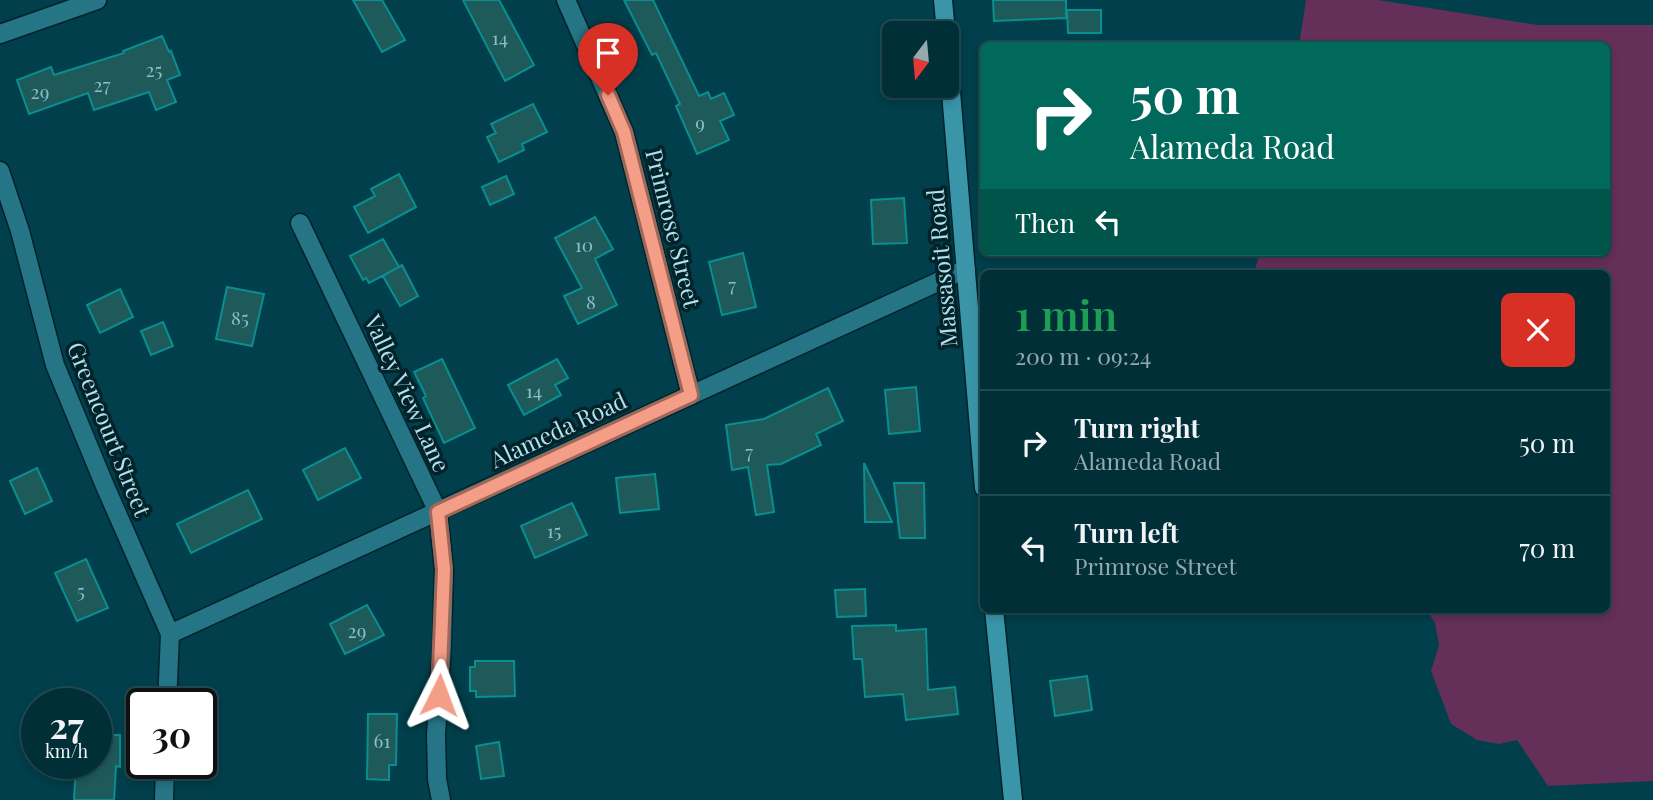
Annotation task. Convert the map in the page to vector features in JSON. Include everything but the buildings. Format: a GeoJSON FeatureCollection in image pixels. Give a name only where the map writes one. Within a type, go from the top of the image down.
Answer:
{"type":"FeatureCollection","features":[{"type":"Feature","properties":{"kind":"main road"},"geometry":{"type":"LineString","coordinates":[[943,0],[945,21]]}},
{"type":"Feature","properties":{"kind":"main road","name":"Massasoit Road"},"geometry":{"type":"LineString","coordinates":[[952,98],[980,439]]}},
{"type":"Feature","properties":{"kind":"main road"},"geometry":{"type":"LineString","coordinates":[[993,613],[1013,800]]}},
{"type":"Feature","properties":{"kind":"street"},"geometry":{"type":"LineString","coordinates":[[0,34],[97,0]]}},
{"type":"Feature","properties":{"kind":"street","name":"Primrose Street"},"geometry":{"type":"LineString","coordinates":[[566,0],[624,132],[691,395]]}},
{"type":"Feature","properties":{"kind":"street","name":"Greencourt Street"},"geometry":{"type":"LineString","coordinates":[[0,171],[20,232],[55,365],[170,634],[168,688]]}},
{"type":"Feature","properties":{"kind":"street","name":"Valley View Lane"},"geometry":{"type":"LineString","coordinates":[[300,223],[438,512],[444,569],[436,734],[437,779],[441,800]]}},
{"type":"Feature","properties":{"kind":"street","name":"Alameda Road"},"geometry":{"type":"LineString","coordinates":[[170,634],[966,269]]}},
{"type":"Feature","properties":{"kind":"street"},"geometry":{"type":"LineString","coordinates":[[164,800],[165,779]]}},
{"type":"Feature","properties":{"kind":"shaded area"},"geometry":{"type":"Polygon","coordinates":[[[1306,0],[1378,0],[1538,25],[1653,25],[1653,781],[1548,786],[1517,740],[1499,744],[1477,740],[1451,724],[1431,671],[1439,645],[1435,623],[1429,613],[1610,613],[1610,270],[1255,270],[1259,256],[1610,256],[1610,42],[1299,42],[1306,0]]]}},
{"type":"Feature","properties":{"kind":"route"},"geometry":{"type":"LineString","coordinates":[[439,695],[444,569],[438,512],[691,395],[624,132],[608,95]]}}]}
